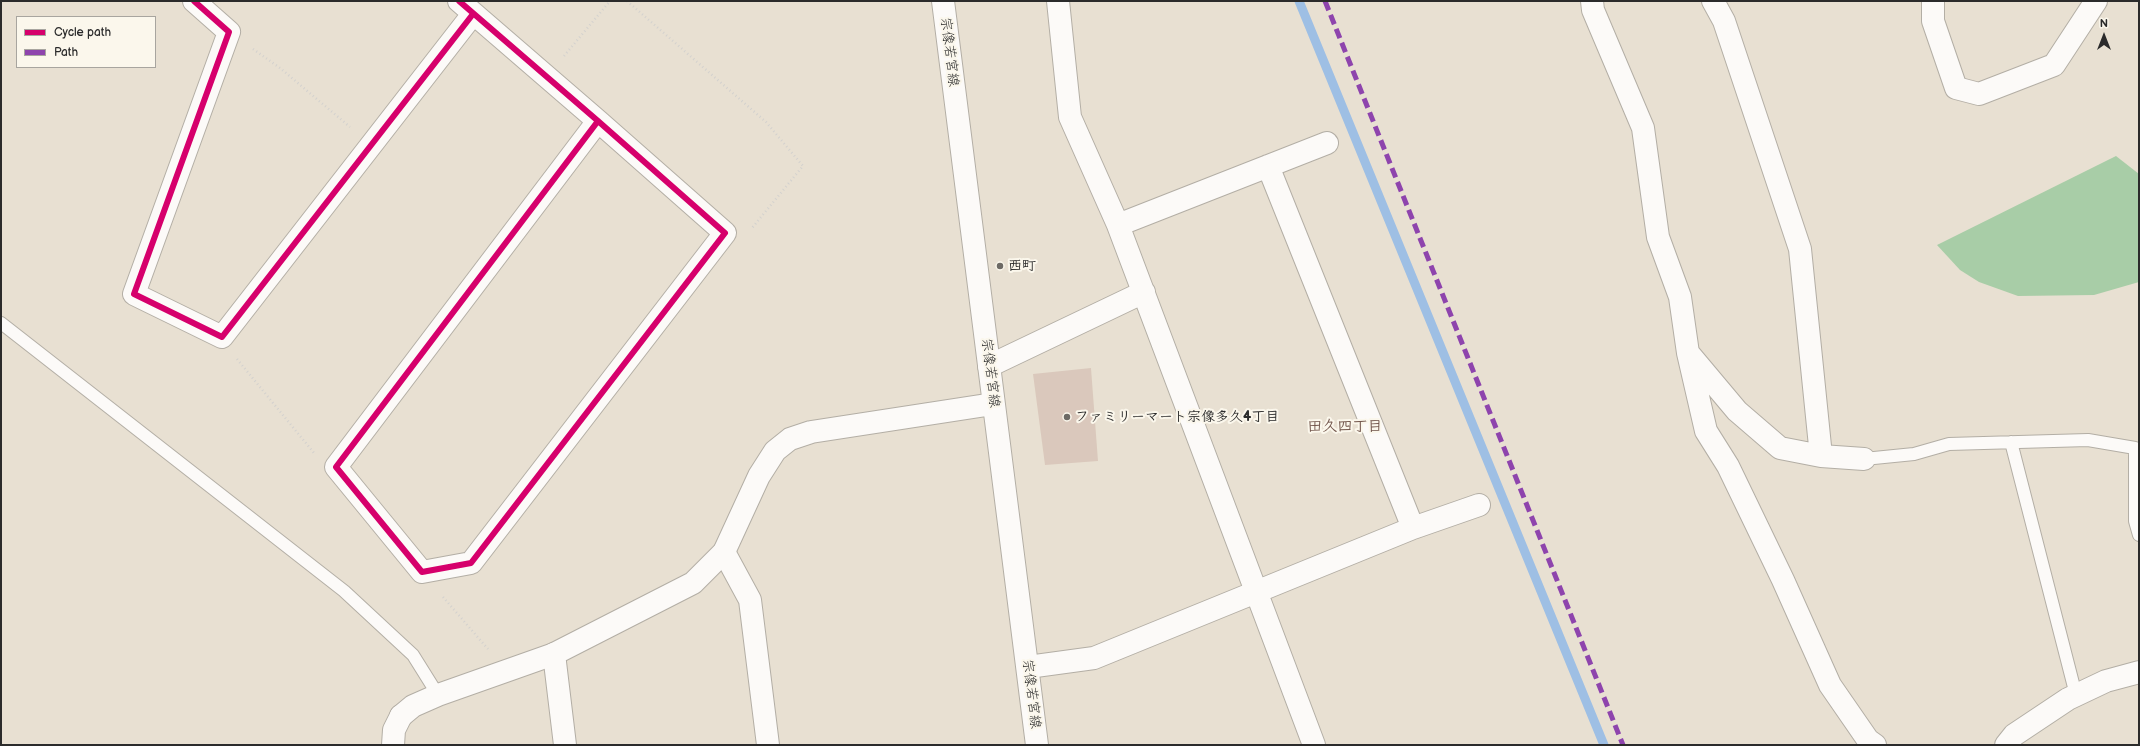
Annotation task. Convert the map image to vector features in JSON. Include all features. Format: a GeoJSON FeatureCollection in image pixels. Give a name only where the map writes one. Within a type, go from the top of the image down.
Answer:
{"type":"FeatureCollection","features":[{"type":"Feature","properties":{"kind":"street"},"geometry":{"type":"LineString","coordinates":[[194,1],[229,32],[134,294],[222,338],[372,146],[466,7],[598,121],[725,233],[471,563],[422,572],[336,467],[598,121]]}},
{"type":"Feature","properties":{"kind":"street","name":"宗像若宮線"},"geometry":{"type":"LineString","coordinates":[[943,1],[1037,745]]}},
{"type":"Feature","properties":{"kind":"street"},"geometry":{"type":"LineString","coordinates":[[1058,1],[1070,117],[1118,225],[1314,745]]}},
{"type":"Feature","properties":{"kind":"street"},"geometry":{"type":"LineString","coordinates":[[1592,1],[1593,10],[1644,128],[1658,237],[1680,297],[1688,353],[1706,431],[1735,480],[1783,580],[1830,685],[1868,740],[1874,745]]}},
{"type":"Feature","properties":{"kind":"street"},"geometry":{"type":"LineString","coordinates":[[1714,1],[1724,21],[1800,249],[1821,456]]}},
{"type":"Feature","properties":{"kind":"street"},"geometry":{"type":"LineString","coordinates":[[1933,1],[1933,21],[1956,88],[1979,94],[2054,65],[2096,1]]}},
{"type":"Feature","properties":{"kind":"street"},"geometry":{"type":"LineString","coordinates":[[1118,225],[1327,143]]}},
{"type":"Feature","properties":{"kind":"street"},"geometry":{"type":"LineString","coordinates":[[1268,166],[1413,528]]}},
{"type":"Feature","properties":{"kind":"street"},"geometry":{"type":"LineString","coordinates":[[989,366],[1144,292]]}},
{"type":"Feature","properties":{"kind":"street"},"geometry":{"type":"LineString","coordinates":[[1688,353],[1737,411],[1780,448],[1821,456],[1864,458]]}},
{"type":"Feature","properties":{"kind":"street"},"geometry":{"type":"LineString","coordinates":[[393,745],[394,730],[401,716],[413,706],[438,695],[554,654],[693,583],[724,552],[759,476],[775,451],[790,438],[811,432],[993,404]]}},
{"type":"Feature","properties":{"kind":"street"},"geometry":{"type":"LineString","coordinates":[[1028,667],[1094,658],[1413,528],[1479,505]]}},
{"type":"Feature","properties":{"kind":"street"},"geometry":{"type":"LineString","coordinates":[[724,552],[750,600],[768,745]]}},
{"type":"Feature","properties":{"kind":"street"},"geometry":{"type":"LineString","coordinates":[[554,654],[565,745]]}},
{"type":"Feature","properties":{"kind":"street"},"geometry":{"type":"LineString","coordinates":[[2006,745],[2014,735],[2076,695],[2106,681],[2139,672]]}},
{"type":"Feature","properties":{"kind":"lane"},"geometry":{"type":"LineString","coordinates":[[1,323],[344,591],[413,655],[438,695]]}},
{"type":"Feature","properties":{"kind":"lane"},"geometry":{"type":"LineString","coordinates":[[1864,458],[1914,454],[1949,444],[2088,440],[2135,448],[2135,521],[2139,535]]}},
{"type":"Feature","properties":{"kind":"lane"},"geometry":{"type":"LineString","coordinates":[[2010,442],[2076,695]]}},
{"type":"Feature","properties":{"kind":"path"},"geometry":{"type":"LineString","coordinates":[[547,77],[610,1]]}},
{"type":"Feature","properties":{"kind":"path"},"geometry":{"type":"LineString","coordinates":[[627,1],[766,122],[803,166],[741,241],[725,233]]}},
{"type":"Feature","properties":{"kind":"path"},"geometry":{"type":"LineString","coordinates":[[229,32],[280,68],[372,146]]}},
{"type":"Feature","properties":{"kind":"path"},"geometry":{"type":"LineString","coordinates":[[222,338],[232,354],[317,457],[336,467]]}},
{"type":"Feature","properties":{"kind":"path"},"geometry":{"type":"LineString","coordinates":[[422,572],[506,670]]}},
{"type":"Feature","properties":{"kind":"green space"},"geometry":{"type":"Polygon","coordinates":[[[2116,156],[2139,174],[2139,282],[2094,295],[2018,296],[1979,282],[1960,270],[1937,245],[2116,156]]]}},
{"type":"Feature","properties":{"kind":"building","name":"ファミリーマート宗像多久4丁目"},"geometry":{"type":"Polygon","coordinates":[[[1091,368],[1098,461],[1045,465],[1033,374],[1091,368]]]}},
{"type":"Feature","properties":{"kind":"waterway"},"geometry":{"type":"LineString","coordinates":[[1299,1],[1604,745]]}},
{"type":"Feature","properties":{"kind":"marked path"},"geometry":{"type":"LineString","coordinates":[[1325,1],[1623,745]]}},
{"type":"Feature","properties":{"kind":"cycle path"},"geometry":{"type":"LineString","coordinates":[[194,1],[229,32],[134,294],[222,337],[473,14]]}},
{"type":"Feature","properties":{"kind":"cycle path"},"geometry":{"type":"LineString","coordinates":[[459,1],[598,121],[725,233],[471,563],[422,572],[336,467],[598,121]]}},
{"type":"Feature","properties":{"kind":"place","name":"西町"},"geometry":{"type":"Point","coordinates":[1000,266]}},
{"type":"Feature","properties":{"kind":"place","name":"ファミリーマート宗像多久4丁目"},"geometry":{"type":"Point","coordinates":[1067,417]}},
{"type":"Feature","properties":{"kind":"district","name":"田久四丁目"},"geometry":{"type":"Point","coordinates":[1345,427]}}]}
